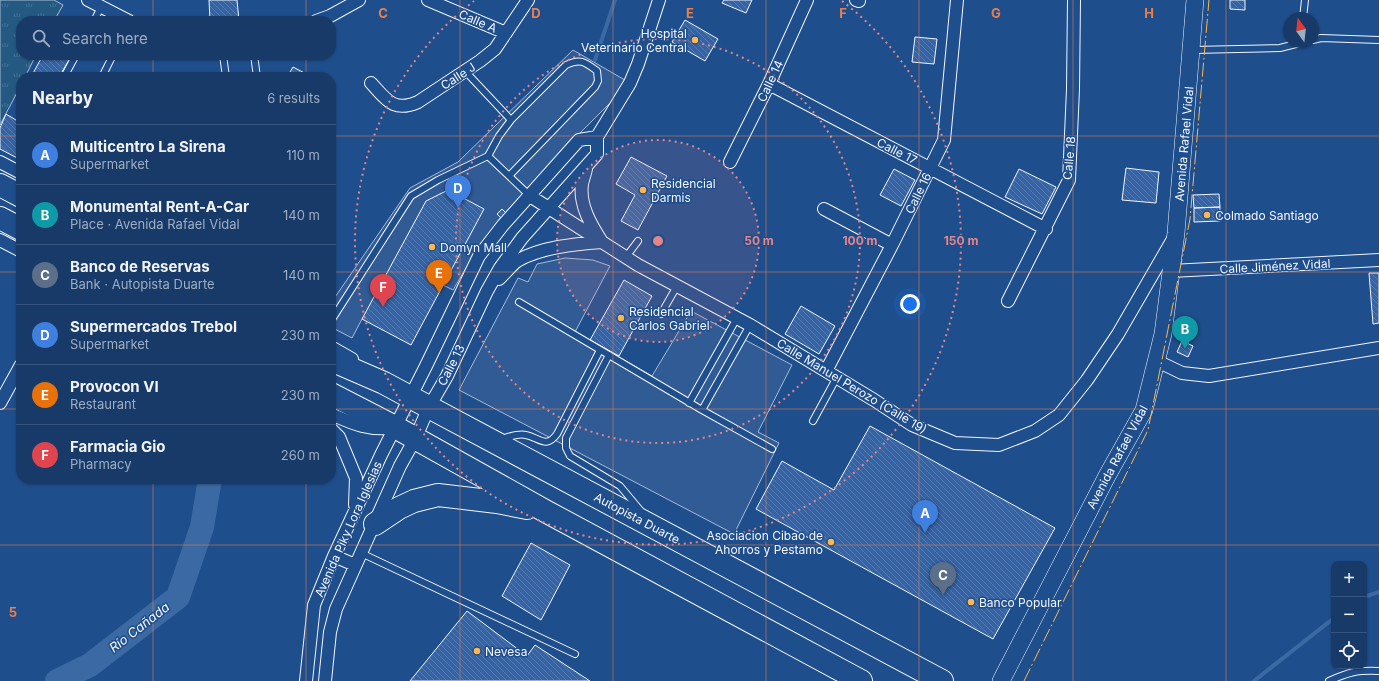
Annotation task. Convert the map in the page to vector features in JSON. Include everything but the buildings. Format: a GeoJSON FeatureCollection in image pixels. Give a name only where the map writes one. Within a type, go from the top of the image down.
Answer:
{"type":"FeatureCollection","features":[{"type":"Feature","properties":{"kind":"highway"},"geometry":{"type":"LineString","coordinates":[[0,185],[16,193]]}},
{"type":"Feature","properties":{"kind":"highway"},"geometry":{"type":"LineString","coordinates":[[0,218],[16,226]]}},
{"type":"Feature","properties":{"kind":"highway","name":"Autopista Duarte"},"geometry":{"type":"LineString","coordinates":[[336,362],[410,396],[942,681]]}},
{"type":"Feature","properties":{"kind":"highway"},"geometry":{"type":"LineString","coordinates":[[336,397],[428,445],[547,512],[861,681]]}},
{"type":"Feature","properties":{"kind":"highway"},"geometry":{"type":"LineString","coordinates":[[375,524],[399,508],[414,501],[438,495],[498,502],[547,512]]}},
{"type":"Feature","properties":{"kind":"main road","name":"Avenida Rafael Vidal"},"geometry":{"type":"LineString","coordinates":[[1001,681],[1107,476],[1144,410],[1163,334],[1176,233],[1195,0]]}},
{"type":"Feature","properties":{"kind":"street"},"geometry":{"type":"LineString","coordinates":[[88,0],[119,16]]}},
{"type":"Feature","properties":{"kind":"street"},"geometry":{"type":"LineString","coordinates":[[330,16],[359,0]]}},
{"type":"Feature","properties":{"kind":"street","name":"Calle A"},"geometry":{"type":"LineString","coordinates":[[428,0],[506,33]]}},
{"type":"Feature","properties":{"kind":"street","name":"Calle J"},"geometry":{"type":"LineString","coordinates":[[371,83],[388,101],[395,105],[402,107],[418,102],[480,61],[495,49],[528,0]]}},
{"type":"Feature","properties":{"kind":"street"},"geometry":{"type":"LineString","coordinates":[[487,290],[517,262],[557,246],[602,242],[585,210],[582,197],[582,184],[587,164],[597,154],[597,137],[630,83],[638,64],[659,0]]}},
{"type":"Feature","properties":{"kind":"street","name":"Calle 14"},"geometry":{"type":"LineString","coordinates":[[730,162],[769,84],[807,0]]}},
{"type":"Feature","properties":{"kind":"street","name":"Calle 16"},"geometry":{"type":"LineString","coordinates":[[826,371],[892,245],[944,140],[956,0]]}},
{"type":"Feature","properties":{"kind":"street","name":"Calle 18"},"geometry":{"type":"LineString","coordinates":[[1008,302],[1046,229],[1069,180],[1073,89],[1074,0]]}},
{"type":"Feature","properties":{"kind":"street","name":"Calle 17"},"geometry":{"type":"LineString","coordinates":[[769,84],[1046,229]]}},
{"type":"Feature","properties":{"kind":"street","name":"Avenida Piky Lora Iglesias"},"geometry":{"type":"LineString","coordinates":[[306,681],[314,605],[334,556],[381,455],[479,256],[503,225],[579,140],[597,137]]}},
{"type":"Feature","properties":{"kind":"street"},"geometry":{"type":"LineString","coordinates":[[0,162],[16,170]]}},
{"type":"Feature","properties":{"kind":"street","name":"Calle 13"},"geometry":{"type":"LineString","coordinates":[[415,439],[429,407],[447,376],[487,290],[500,268],[522,238],[587,164]]}},
{"type":"Feature","properties":{"kind":"street","name":"Calle Manuel Perozo (Calle 19)"},"geometry":{"type":"LineString","coordinates":[[530,196],[626,257],[676,286],[750,325],[912,425],[955,443],[999,445],[1035,431],[1059,415],[1087,380],[1118,334],[1176,233]]}},
{"type":"Feature","properties":{"kind":"street"},"geometry":{"type":"LineString","coordinates":[[824,209],[892,245]]}},
{"type":"Feature","properties":{"kind":"street"},"geometry":{"type":"LineString","coordinates":[[0,240],[16,248]]}},
{"type":"Feature","properties":{"kind":"street","name":"Calle Jiménez Vidal"},"geometry":{"type":"LineString","coordinates":[[1171,271],[1379,260]]}},
{"type":"Feature","properties":{"kind":"street"},"geometry":{"type":"LineString","coordinates":[[1157,361],[1182,373],[1209,376],[1379,348]]}},
{"type":"Feature","properties":{"kind":"street"},"geometry":{"type":"LineString","coordinates":[[336,350],[386,379],[410,396]]}},
{"type":"Feature","properties":{"kind":"street"},"geometry":{"type":"LineString","coordinates":[[0,403],[16,374]]}},
{"type":"Feature","properties":{"kind":"street"},"geometry":{"type":"LineString","coordinates":[[336,416],[357,426],[376,429],[395,428]]}},
{"type":"Feature","properties":{"kind":"street"},"geometry":{"type":"LineString","coordinates":[[336,434],[339,437],[356,478],[355,511]]}},
{"type":"Feature","properties":{"kind":"street","name":"Avenida Piky Lora Iglesias"},"geometry":{"type":"LineString","coordinates":[[325,681],[330,632],[336,609],[400,466],[415,439]]}},
{"type":"Feature","properties":{"kind":"street"},"geometry":{"type":"LineString","coordinates":[[334,556],[355,565]]}},
{"type":"Feature","properties":{"kind":"lane"},"geometry":{"type":"LineString","coordinates":[[1304,12],[1305,0]]}},
{"type":"Feature","properties":{"kind":"lane"},"geometry":{"type":"LineString","coordinates":[[96,16],[101,7]]}},
{"type":"Feature","properties":{"kind":"lane"},"geometry":{"type":"LineString","coordinates":[[1319,38],[1379,40]]}},
{"type":"Feature","properties":{"kind":"lane"},"geometry":{"type":"LineString","coordinates":[[1191,50],[1283,47]]}},
{"type":"Feature","properties":{"kind":"lane"},"geometry":{"type":"LineString","coordinates":[[67,72],[73,60]]}},
{"type":"Feature","properties":{"kind":"lane"},"geometry":{"type":"LineString","coordinates":[[105,72],[111,60]]}},
{"type":"Feature","properties":{"kind":"lane"},"geometry":{"type":"LineString","coordinates":[[224,60],[225,72]]}},
{"type":"Feature","properties":{"kind":"lane"},"geometry":{"type":"LineString","coordinates":[[255,60],[256,72]]}},
{"type":"Feature","properties":{"kind":"lane"},"geometry":{"type":"LineString","coordinates":[[336,313],[411,196],[438,180],[488,156],[499,136],[512,120],[566,65],[578,61],[584,62],[597,71],[598,81],[595,87],[508,176]]}},
{"type":"Feature","properties":{"kind":"lane"},"geometry":{"type":"LineString","coordinates":[[465,71],[512,120]]}},
{"type":"Feature","properties":{"kind":"lane"},"geometry":{"type":"LineString","coordinates":[[488,156],[530,196]]}},
{"type":"Feature","properties":{"kind":"lane"},"geometry":{"type":"LineString","coordinates":[[626,257],[638,241]]}},
{"type":"Feature","properties":{"kind":"lane"},"geometry":{"type":"LineString","coordinates":[[661,314],[676,286]]}},
{"type":"Feature","properties":{"kind":"lane"},"geometry":{"type":"LineString","coordinates":[[519,302],[689,403],[772,449]]}},
{"type":"Feature","properties":{"kind":"lane"},"geometry":{"type":"LineString","coordinates":[[689,403],[737,318]]}},
{"type":"Feature","properties":{"kind":"lane"},"geometry":{"type":"LineString","coordinates":[[702,410],[750,325]]}},
{"type":"Feature","properties":{"kind":"lane"},"geometry":{"type":"LineString","coordinates":[[493,441],[514,435],[527,435],[539,441],[550,441],[554,438],[558,434],[600,350]]}},
{"type":"Feature","properties":{"kind":"lane"},"geometry":{"type":"LineString","coordinates":[[609,355],[566,438],[566,448],[570,456],[620,486],[652,526]]}},
{"type":"Feature","properties":{"kind":"lane"},"geometry":{"type":"LineString","coordinates":[[813,421],[837,378]]}},
{"type":"Feature","properties":{"kind":"lane"},"geometry":{"type":"LineString","coordinates":[[360,553],[575,654]]}},
{"type":"Feature","properties":{"kind":"lane"},"geometry":{"type":"LineString","coordinates":[[1329,681],[1346,673],[1362,670],[1379,672]]}},
{"type":"Feature","properties":{"kind":"green space"},"geometry":{"type":"Polygon","coordinates":[[[0,0],[54,0],[63,5],[57,16],[16,16],[16,60],[34,60],[28,72],[16,72],[16,95],[0,125],[0,0]]]}},
{"type":"Feature","properties":{"kind":"shaded area"},"geometry":{"type":"Polygon","coordinates":[[[573,50],[630,83],[576,137],[516,201],[475,253],[453,290],[443,285],[362,319],[352,338],[336,330],[336,296],[410,188],[458,162],[573,50]]]}},
{"type":"Feature","properties":{"kind":"shaded area"},"geometry":{"type":"Polygon","coordinates":[[[565,258],[593,260],[610,266],[575,332],[652,376],[691,311],[792,365],[758,432],[779,443],[734,534],[459,390],[518,278],[528,282],[537,264],[565,258]]]}},
{"type":"Feature","properties":{"kind":"waterway"},"geometry":{"type":"LineString","coordinates":[[595,60],[615,0]]}},
{"type":"Feature","properties":{"kind":"waterway","name":"Río Cañada"},"geometry":{"type":"LineString","coordinates":[[57,681],[90,665],[178,597],[202,527],[209,484]]}},
{"type":"Feature","properties":{"kind":"waterway"},"geometry":{"type":"LineString","coordinates":[[1367,596],[1379,592]]}},
{"type":"Feature","properties":{"kind":"waterway"},"geometry":{"type":"LineString","coordinates":[[1254,681],[1331,620]]}},
{"type":"Feature","properties":{"kind":"power"},"geometry":{"type":"LineString","coordinates":[[1024,681],[1148,430],[1190,219],[1209,0]]}},
{"type":"Feature","properties":{"kind":"place","name":"Hospital Veterinario Central"},"geometry":{"type":"Point","coordinates":[695,40]}},
{"type":"Feature","properties":{"kind":"place","name":"Residencial Darmis"},"geometry":{"type":"Point","coordinates":[643,190]}},
{"type":"Feature","properties":{"kind":"place","name":"Supermercados Trebol"},"geometry":{"type":"Point","coordinates":[458,208]}},
{"type":"Feature","properties":{"kind":"place","name":"Colmado Santiago"},"geometry":{"type":"Point","coordinates":[1207,215]}},
{"type":"Feature","properties":{"kind":"place","name":"Domyn Mall"},"geometry":{"type":"Point","coordinates":[432,247]}},
{"type":"Feature","properties":{"kind":"place","name":"Provocon VI"},"geometry":{"type":"Point","coordinates":[439,293]}},
{"type":"Feature","properties":{"kind":"place","name":"Farmacia Gio"},"geometry":{"type":"Point","coordinates":[383,307]}},
{"type":"Feature","properties":{"kind":"place","name":"Residencial Carlos Gabriel"},"geometry":{"type":"Point","coordinates":[621,318]}},
{"type":"Feature","properties":{"kind":"place","name":"Monumental Rent-A-Car"},"geometry":{"type":"Point","coordinates":[1185,349]}},
{"type":"Feature","properties":{"kind":"place","name":"Multicentro La Sirena"},"geometry":{"type":"Point","coordinates":[925,533]}},
{"type":"Feature","properties":{"kind":"place","name":"Asociacion Cibao de Ahorros y Pestamo"},"geometry":{"type":"Point","coordinates":[831,542]}},
{"type":"Feature","properties":{"kind":"place","name":"Banco de Reservas"},"geometry":{"type":"Point","coordinates":[943,595]}},
{"type":"Feature","properties":{"kind":"place","name":"Banco Popular"},"geometry":{"type":"Point","coordinates":[971,602]}},
{"type":"Feature","properties":{"kind":"place","name":"Nevesa"},"geometry":{"type":"Point","coordinates":[477,651]}}]}
